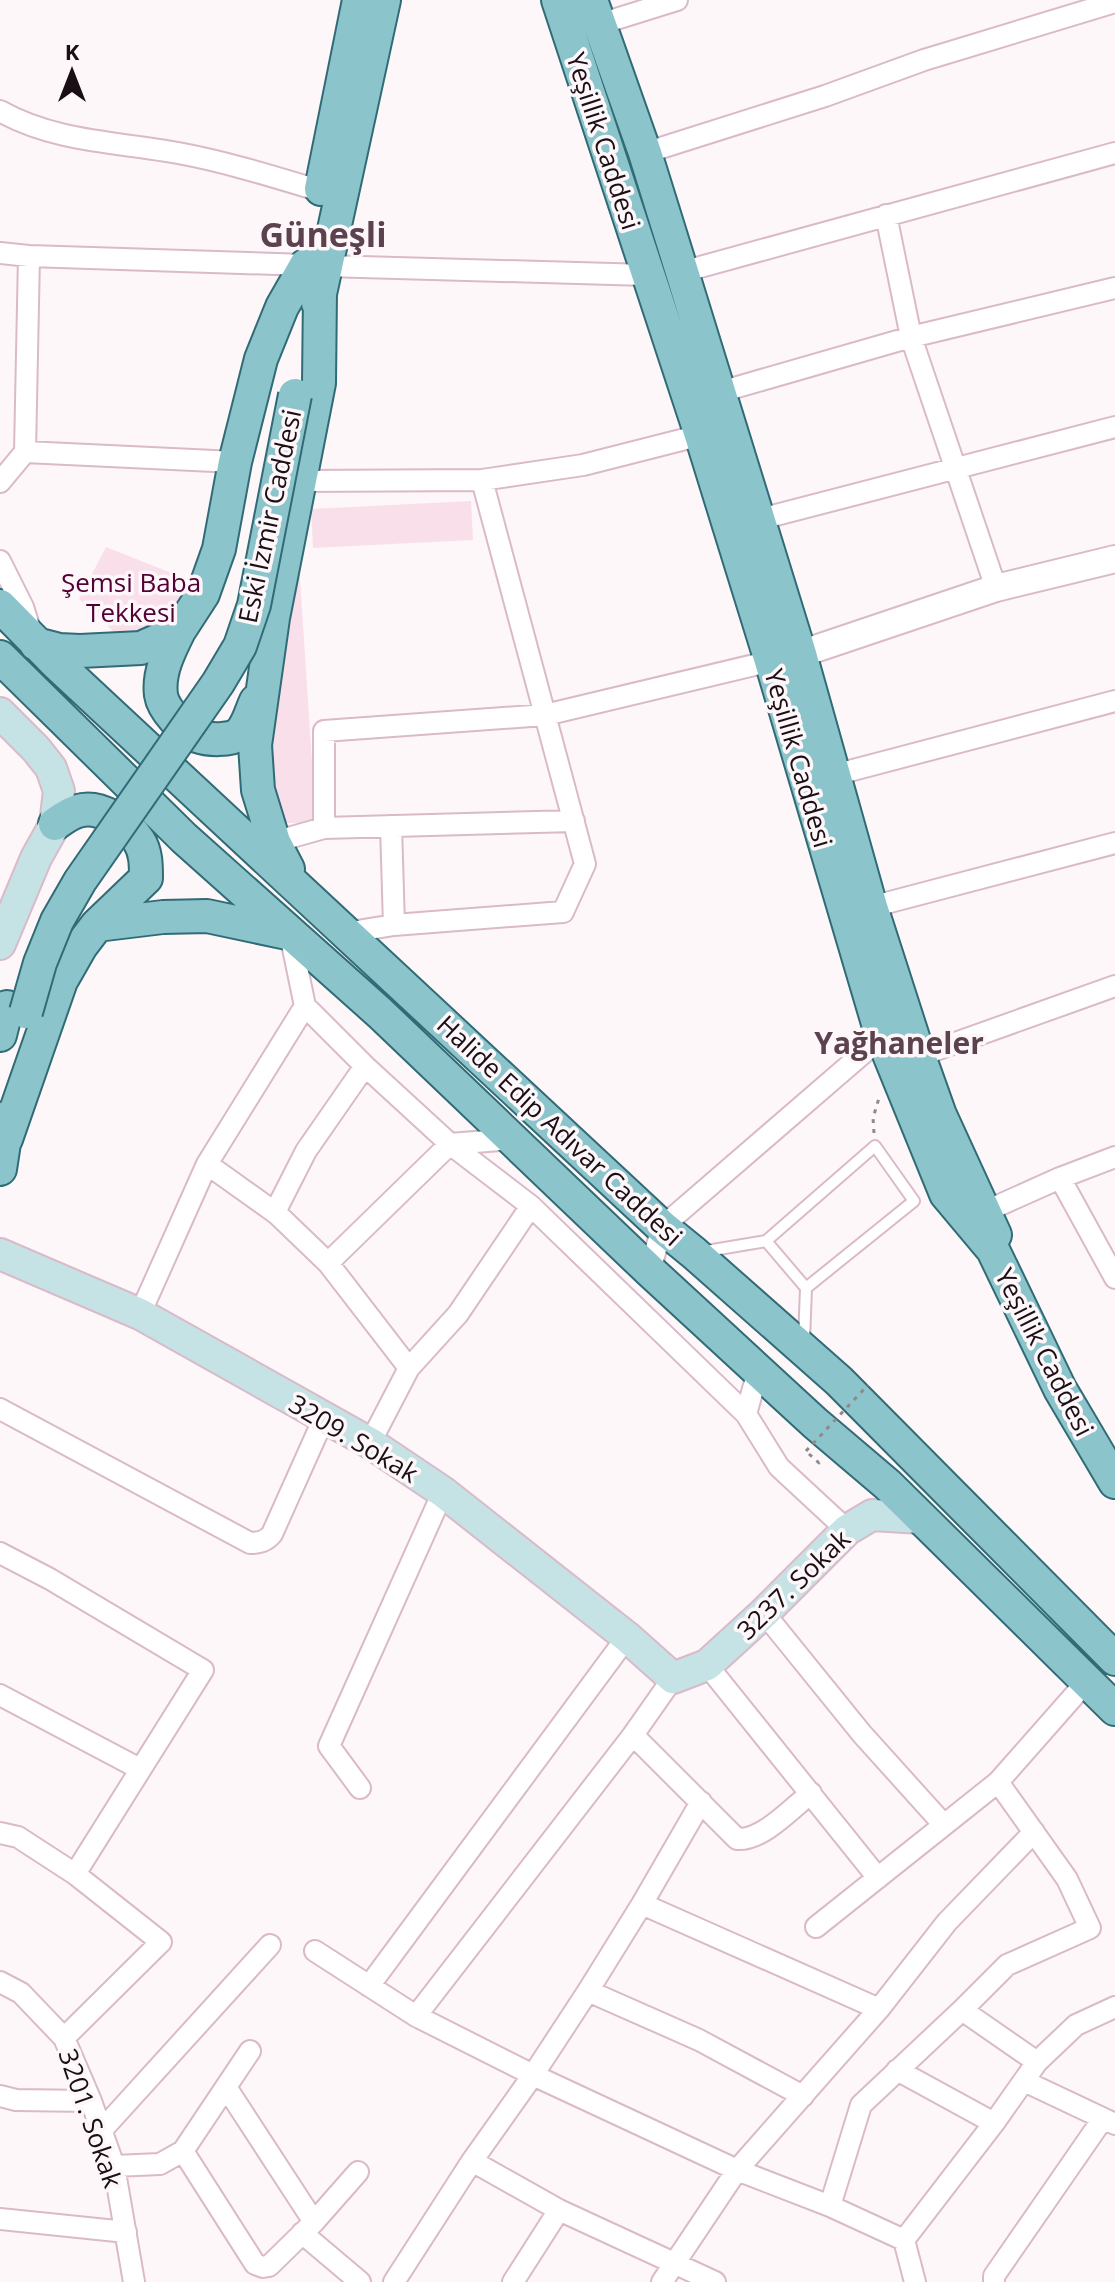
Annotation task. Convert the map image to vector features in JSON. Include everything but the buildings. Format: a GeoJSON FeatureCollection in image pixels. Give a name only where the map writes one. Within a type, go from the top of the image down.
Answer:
{"type":"FeatureCollection","features":[{"type":"Feature","properties":{"kind":"main road","name":"Eski İzmir Caddesi"},"geometry":{"type":"LineString","coordinates":[[317,274],[321,191],[359,0]]}},
{"type":"Feature","properties":{"kind":"main road","name":"Eski İzmir Caddesi"},"geometry":{"type":"LineString","coordinates":[[2,1152],[13,1079],[11,1018],[20,959],[38,914],[85,836],[202,673],[220,640],[317,274],[384,0]]}},
{"type":"Feature","properties":{"kind":"main road","name":"Yeşillik Caddesi"},"geometry":{"type":"LineString","coordinates":[[558,0],[701,435],[785,657],[834,775],[871,907],[940,1115],[1039,1326],[1115,1459]]}},
{"type":"Feature","properties":{"kind":"main road","name":"Yeşillik Caddesi"},"geometry":{"type":"LineString","coordinates":[[595,12],[645,153],[757,520],[785,657],[882,1037],[946,1194],[993,1250],[1060,1389],[1115,1482]]}},
{"type":"Feature","properties":{"kind":"main road"},"geometry":{"type":"LineString","coordinates":[[264,681],[246,724],[238,735],[223,739],[195,736],[170,714],[161,699],[160,680],[167,656],[203,594],[219,549],[235,462],[261,359],[282,307],[317,274]]}},
{"type":"Feature","properties":{"kind":"main road"},"geometry":{"type":"LineString","coordinates":[[297,886],[274,842],[258,790],[255,745],[273,618],[319,383],[317,274]]}},
{"type":"Feature","properties":{"kind":"main road","name":"Halide Edip Adıvar Caddesi"},"geometry":{"type":"LineString","coordinates":[[0,606],[72,678],[662,1227],[839,1381],[1115,1659]]}},
{"type":"Feature","properties":{"kind":"main road"},"geometry":{"type":"LineString","coordinates":[[66,721],[62,691],[72,678],[93,666],[179,631]]}},
{"type":"Feature","properties":{"kind":"main road"},"geometry":{"type":"LineString","coordinates":[[36,644],[80,651],[141,648]]}},
{"type":"Feature","properties":{"kind":"main road","name":"Halide Edip Adıvar Caddesi"},"geometry":{"type":"LineString","coordinates":[[0,657],[184,838],[380,1013],[758,1371],[888,1485],[1115,1709]]}},
{"type":"Feature","properties":{"kind":"main road"},"geometry":{"type":"LineString","coordinates":[[0,713],[51,768],[59,791],[55,824],[36,858],[0,944]]}},
{"type":"Feature","properties":{"kind":"main road"},"geometry":{"type":"LineString","coordinates":[[2,1152],[61,981],[97,925],[184,838],[194,820],[192,789]]}},
{"type":"Feature","properties":{"kind":"main road"},"geometry":{"type":"LineString","coordinates":[[55,824],[74,811],[88,809],[107,813],[140,842],[146,859],[146,878]]}},
{"type":"Feature","properties":{"kind":"main road"},"geometry":{"type":"LineString","coordinates":[[97,925],[163,917],[207,916],[290,934]]}},
{"type":"Feature","properties":{"kind":"main road"},"geometry":{"type":"LineString","coordinates":[[882,1037],[901,1042],[919,1056]]}},
{"type":"Feature","properties":{"kind":"main road","name":"3209. Sokak"},"geometry":{"type":"LineString","coordinates":[[0,1254],[140,1314],[370,1443],[443,1492],[627,1637],[673,1678]]}},
{"type":"Feature","properties":{"kind":"main road","name":"3237. Sokak"},"geometry":{"type":"LineString","coordinates":[[673,1678],[707,1665],[847,1530],[872,1515],[921,1518]]}},
{"type":"Feature","properties":{"kind":"street"},"geometry":{"type":"LineString","coordinates":[[595,12],[677,0]]}},
{"type":"Feature","properties":{"kind":"street"},"geometry":{"type":"LineString","coordinates":[[645,153],[825,96],[924,60],[1115,2]]}},
{"type":"Feature","properties":{"kind":"street"},"geometry":{"type":"LineString","coordinates":[[0,111],[58,135],[214,160],[321,191]]}},
{"type":"Feature","properties":{"kind":"street"},"geometry":{"type":"LineString","coordinates":[[682,272],[1115,153]]}},
{"type":"Feature","properties":{"kind":"street"},"geometry":{"type":"LineString","coordinates":[[886,215],[911,337],[996,588]]}},
{"type":"Feature","properties":{"kind":"street"},"geometry":{"type":"LineString","coordinates":[[0,253],[317,274],[647,275]]}},
{"type":"Feature","properties":{"kind":"street"},"geometry":{"type":"LineString","coordinates":[[0,482],[25,452],[29,256]]}},
{"type":"Feature","properties":{"kind":"street"},"geometry":{"type":"LineString","coordinates":[[720,392],[911,337],[1115,288]]}},
{"type":"Feature","properties":{"kind":"street"},"geometry":{"type":"LineString","coordinates":[[757,520],[1115,427]]}},
{"type":"Feature","properties":{"kind":"street"},"geometry":{"type":"LineString","coordinates":[[301,481],[482,480],[583,465],[701,435]]}},
{"type":"Feature","properties":{"kind":"street"},"geometry":{"type":"LineString","coordinates":[[25,452],[235,462]]}},
{"type":"Feature","properties":{"kind":"street"},"geometry":{"type":"LineString","coordinates":[[345,933],[394,925],[563,912],[585,864],[482,480]]}},
{"type":"Feature","properties":{"kind":"street"},"geometry":{"type":"LineString","coordinates":[[324,828],[324,731],[545,715],[785,657],[996,588],[1115,559]]}},
{"type":"Feature","properties":{"kind":"street"},"geometry":{"type":"LineString","coordinates":[[0,561],[23,607],[36,644]]}},
{"type":"Feature","properties":{"kind":"street"},"geometry":{"type":"LineString","coordinates":[[834,775],[1115,701]]}},
{"type":"Feature","properties":{"kind":"street"},"geometry":{"type":"LineString","coordinates":[[274,842],[324,828],[574,821]]}},
{"type":"Feature","properties":{"kind":"street"},"geometry":{"type":"LineString","coordinates":[[391,826],[394,925]]}},
{"type":"Feature","properties":{"kind":"street"},"geometry":{"type":"LineString","coordinates":[[871,907],[1115,843]]}},
{"type":"Feature","properties":{"kind":"street"},"geometry":{"type":"LineString","coordinates":[[290,934],[305,1006],[450,1144],[531,1206],[746,1414],[779,1467],[847,1530]]}},
{"type":"Feature","properties":{"kind":"street"},"geometry":{"type":"LineString","coordinates":[[919,1056],[1115,986]]}},
{"type":"Feature","properties":{"kind":"street"},"geometry":{"type":"LineString","coordinates":[[140,1314],[207,1164],[305,1006]]}},
{"type":"Feature","properties":{"kind":"street"},"geometry":{"type":"LineString","coordinates":[[650,1271],[662,1227],[882,1037]]}},
{"type":"Feature","properties":{"kind":"street"},"geometry":{"type":"LineString","coordinates":[[275,1212],[306,1151],[365,1066]]}},
{"type":"Feature","properties":{"kind":"street"},"geometry":{"type":"LineString","coordinates":[[328,1263],[450,1144],[512,1139]]}},
{"type":"Feature","properties":{"kind":"street"},"geometry":{"type":"LineString","coordinates":[[984,1212],[1115,1157]]}},
{"type":"Feature","properties":{"kind":"street"},"geometry":{"type":"LineString","coordinates":[[207,1164],[275,1212],[328,1263],[409,1368]]}},
{"type":"Feature","properties":{"kind":"street"},"geometry":{"type":"LineString","coordinates":[[1060,1178],[1115,1278]]}},
{"type":"Feature","properties":{"kind":"street"},"geometry":{"type":"LineString","coordinates":[[370,1443],[409,1368],[458,1314],[531,1206]]}},
{"type":"Feature","properties":{"kind":"street"},"geometry":{"type":"LineString","coordinates":[[746,1414],[758,1371]]}},
{"type":"Feature","properties":{"kind":"street"},"geometry":{"type":"LineString","coordinates":[[0,1409],[250,1543],[265,1541],[272,1534],[324,1418]]}},
{"type":"Feature","properties":{"kind":"street"},"geometry":{"type":"LineString","coordinates":[[360,1788],[329,1746],[443,1492]]}},
{"type":"Feature","properties":{"kind":"street"},"geometry":{"type":"LineString","coordinates":[[0,1553],[50,1579],[203,1670],[75,1874]]}},
{"type":"Feature","properties":{"kind":"street"},"geometry":{"type":"LineString","coordinates":[[764,1613],[862,1734],[944,1825]]}},
{"type":"Feature","properties":{"kind":"street"},"geometry":{"type":"LineString","coordinates":[[369,1986],[627,1637]]}},
{"type":"Feature","properties":{"kind":"street"},"geometry":{"type":"LineString","coordinates":[[707,1665],[878,1878]]}},
{"type":"Feature","properties":{"kind":"street"},"geometry":{"type":"LineString","coordinates":[[416,2016],[633,1735],[673,1678]]}},
{"type":"Feature","properties":{"kind":"street"},"geometry":{"type":"LineString","coordinates":[[816,1927],[998,1782],[1087,1681]]}},
{"type":"Feature","properties":{"kind":"street"},"geometry":{"type":"LineString","coordinates":[[0,1695],[140,1769]]}},
{"type":"Feature","properties":{"kind":"street"},"geometry":{"type":"LineString","coordinates":[[633,1735],[737,1839],[757,1836],[811,1793]]}},
{"type":"Feature","properties":{"kind":"street"},"geometry":{"type":"LineString","coordinates":[[830,2206],[861,2105],[1007,1965],[1090,1928],[1067,1879],[998,1782]]}},
{"type":"Feature","properties":{"kind":"street"},"geometry":{"type":"LineString","coordinates":[[394,2282],[588,1991],[701,1802]]}},
{"type":"Feature","properties":{"kind":"street"},"geometry":{"type":"LineString","coordinates":[[662,2282],[737,2170],[879,2009],[947,1922],[1034,1832]]}},
{"type":"Feature","properties":{"kind":"street"},"geometry":{"type":"LineString","coordinates":[[0,1833],[18,1837],[75,1874],[161,1942],[64,2038]]}},
{"type":"Feature","properties":{"kind":"street"},"geometry":{"type":"LineString","coordinates":[[642,1904],[879,2009]]}},
{"type":"Feature","properties":{"kind":"street"},"geometry":{"type":"LineString","coordinates":[[101,2131],[270,1945]]}},
{"type":"Feature","properties":{"kind":"street"},"geometry":{"type":"LineString","coordinates":[[315,1951],[416,2016],[533,2075],[737,2170],[830,2206],[904,2240]]}},
{"type":"Feature","properties":{"kind":"street","name":"3201. Sokak"},"geometry":{"type":"LineString","coordinates":[[0,1982],[21,1993],[64,2038],[114,2166],[134,2282]]}},
{"type":"Feature","properties":{"kind":"street"},"geometry":{"type":"LineString","coordinates":[[588,1991],[699,2040],[803,2096]]}},
{"type":"Feature","properties":{"kind":"street"},"geometry":{"type":"LineString","coordinates":[[904,2240],[1037,2062],[1076,2025],[1115,2007]]}},
{"type":"Feature","properties":{"kind":"street"},"geometry":{"type":"LineString","coordinates":[[962,2010],[1037,2062]]}},
{"type":"Feature","properties":{"kind":"street"},"geometry":{"type":"LineString","coordinates":[[114,2166],[160,2164],[183,2151],[250,2051]]}},
{"type":"Feature","properties":{"kind":"street"},"geometry":{"type":"LineString","coordinates":[[897,2070],[994,2123]]}},
{"type":"Feature","properties":{"kind":"street"},"geometry":{"type":"LineString","coordinates":[[994,2282],[994,2276],[1108,2122],[1024,2081]]}},
{"type":"Feature","properties":{"kind":"street"},"geometry":{"type":"LineString","coordinates":[[226,2087],[308,2228],[360,2282]]}},
{"type":"Feature","properties":{"kind":"street"},"geometry":{"type":"LineString","coordinates":[[0,2096],[16,2100],[91,2101]]}},
{"type":"Feature","properties":{"kind":"street"},"geometry":{"type":"LineString","coordinates":[[183,2151],[255,2264],[263,2267],[269,2266],[308,2228],[358,2172]]}},
{"type":"Feature","properties":{"kind":"street"},"geometry":{"type":"LineString","coordinates":[[472,2161],[559,2210],[715,2282]]}},
{"type":"Feature","properties":{"kind":"street"},"geometry":{"type":"LineString","coordinates":[[513,2282],[559,2210]]}},
{"type":"Feature","properties":{"kind":"street"},"geometry":{"type":"LineString","coordinates":[[0,2219],[126,2232]]}},
{"type":"Feature","properties":{"kind":"street"},"geometry":{"type":"LineString","coordinates":[[904,2240],[915,2282]]}},
{"type":"Feature","properties":{"kind":"lane"},"geometry":{"type":"LineString","coordinates":[[694,1253],[766,1241],[875,1146],[914,1201],[806,1288]]}},
{"type":"Feature","properties":{"kind":"lane"},"geometry":{"type":"LineString","coordinates":[[766,1241],[806,1288],[803,1351]]}},
{"type":"Feature","properties":{"kind":"path"},"geometry":{"type":"LineString","coordinates":[[806,1451],[868,1385]]}},
{"type":"Feature","properties":{"kind":"green space"},"geometry":{"type":"Polygon","coordinates":[[[471,501],[473,540],[313,548],[311,509],[471,501]]]}},
{"type":"Feature","properties":{"kind":"green space","name":"Şemsi Baba Tekkesi"},"geometry":{"type":"Polygon","coordinates":[[[106,547],[194,582],[166,631],[118,636],[79,599],[106,547]]]}},
{"type":"Feature","properties":{"kind":"green space"},"geometry":{"type":"Polygon","coordinates":[[[299,564],[316,823],[278,823],[269,727],[299,564]]]}},
{"type":"Feature","properties":{"kind":"district","name":"Güneşli"},"geometry":{"type":"Point","coordinates":[323,234]}},
{"type":"Feature","properties":{"kind":"district","name":"Yağhaneler"},"geometry":{"type":"Point","coordinates":[899,1042]}}]}
